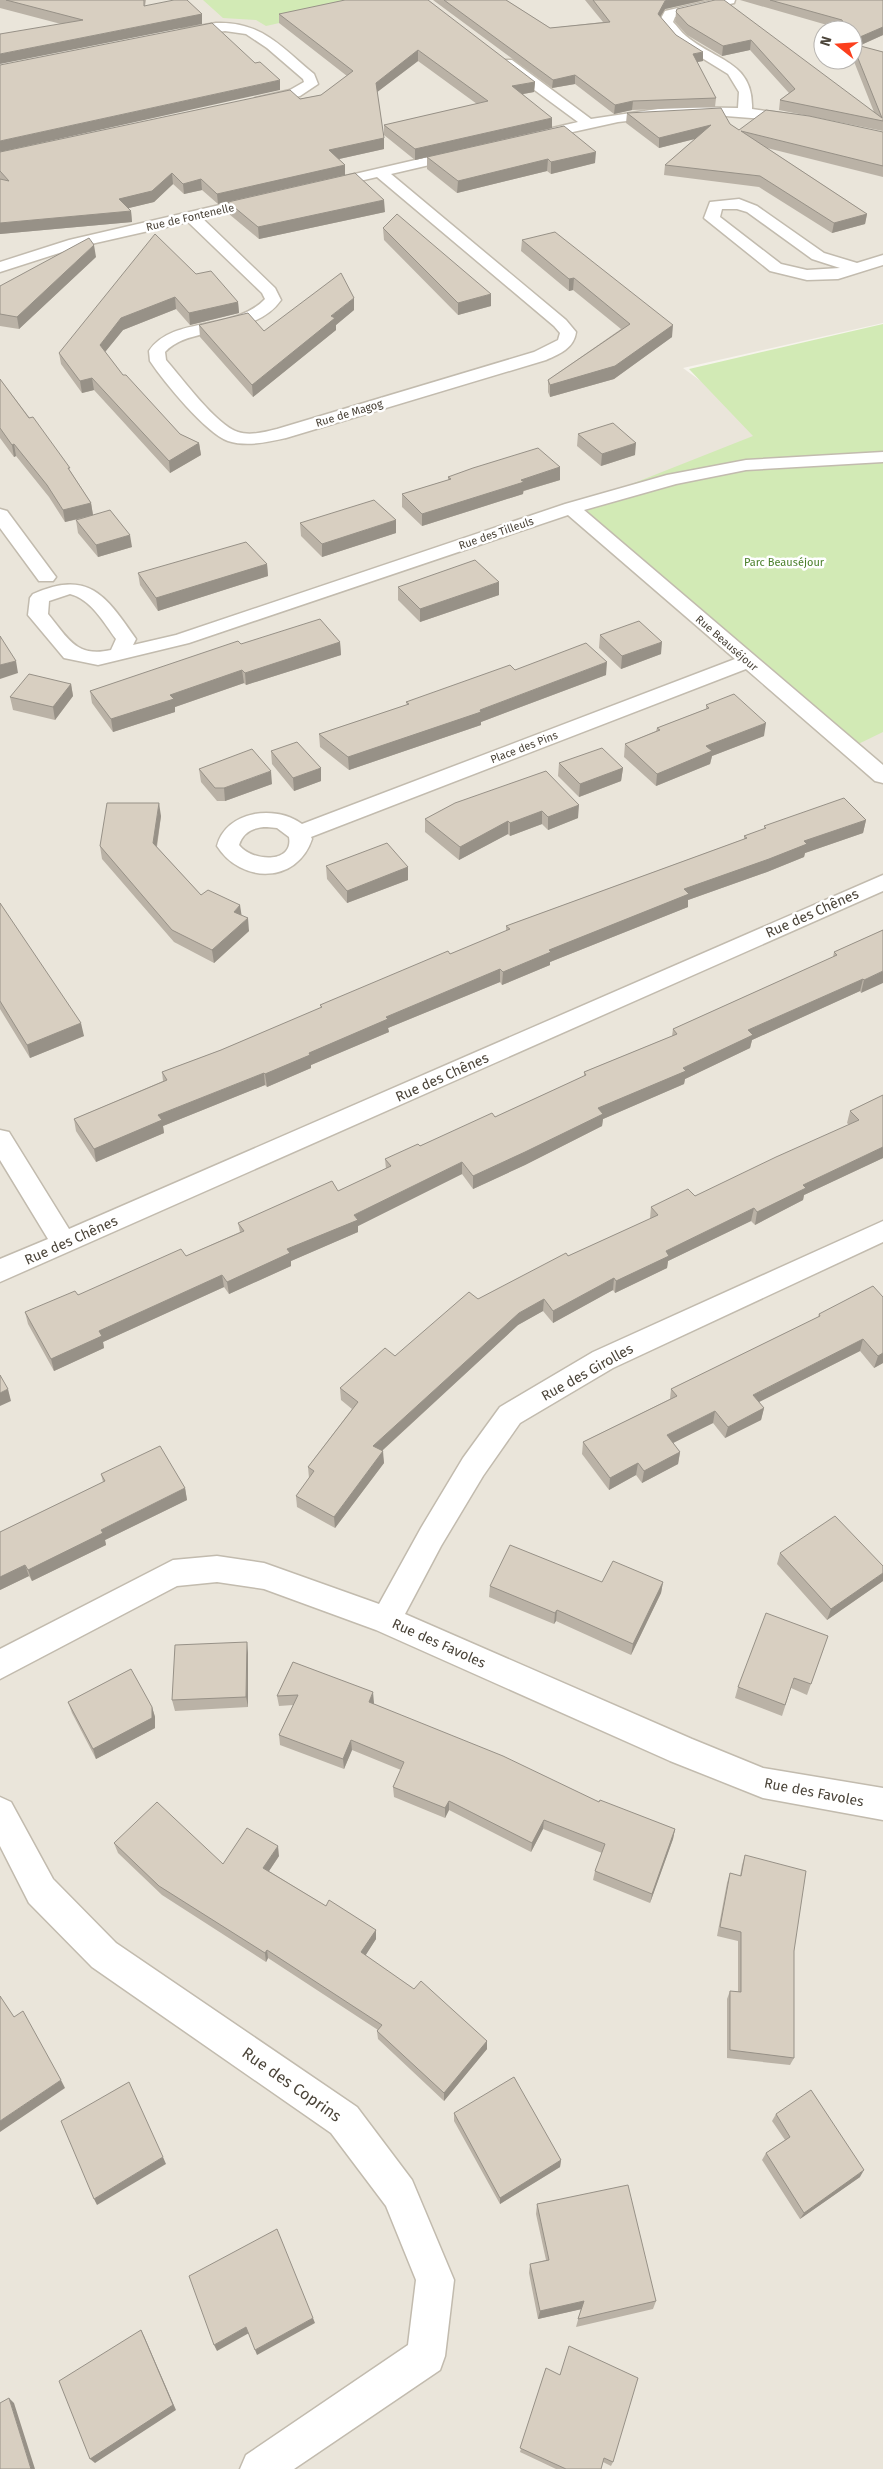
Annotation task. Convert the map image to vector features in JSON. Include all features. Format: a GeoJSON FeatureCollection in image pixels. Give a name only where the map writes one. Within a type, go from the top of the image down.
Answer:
{"type":"FeatureCollection","features":[{"type":"Feature","properties":{"kind":"street"},"geometry":{"type":"LineString","coordinates":[[729,0],[670,14],[666,22],[681,39],[733,70],[746,92],[745,112]]}},
{"type":"Feature","properties":{"kind":"street"},"geometry":{"type":"LineString","coordinates":[[166,36],[215,27],[236,27],[252,31],[309,77],[311,84],[295,94],[248,104]]}},
{"type":"Feature","properties":{"kind":"street"},"geometry":{"type":"LineString","coordinates":[[494,54],[589,124]]}},
{"type":"Feature","properties":{"kind":"street"},"geometry":{"type":"LineString","coordinates":[[513,141],[632,116],[703,111],[745,112],[807,120]]}},
{"type":"Feature","properties":{"kind":"street"},"geometry":{"type":"LineString","coordinates":[[314,188],[475,150]]}},
{"type":"Feature","properties":{"kind":"street","name":"Rue de Magog"},"geometry":{"type":"LineString","coordinates":[[191,216],[269,291],[273,300],[269,306],[258,314],[177,336],[165,342],[157,351],[158,361],[219,429],[234,436],[254,438],[280,434],[540,356],[554,351],[565,342],[568,332],[560,323],[380,172]]}},
{"type":"Feature","properties":{"kind":"street","name":"Rue de Fontenelle"},"geometry":{"type":"LineString","coordinates":[[0,267],[74,243],[276,197]]}},
{"type":"Feature","properties":{"kind":"street"},"geometry":{"type":"LineString","coordinates":[[856,268],[818,256],[752,209],[738,204],[715,205],[712,218],[776,268],[807,275],[838,274],[883,260]]}},
{"type":"Feature","properties":{"kind":"street","name":"Rue des Tilleuls"},"geometry":{"type":"LineString","coordinates":[[119,653],[182,639],[571,508],[673,479],[746,465],[883,457]]}},
{"type":"Feature","properties":{"kind":"street","name":"Rue Beauséjour"},"geometry":{"type":"LineString","coordinates":[[571,508],[883,776]]}},
{"type":"Feature","properties":{"kind":"street"},"geometry":{"type":"LineString","coordinates":[[0,515],[46,577]]}},
{"type":"Feature","properties":{"kind":"street","name":"Place des Pins"},"geometry":{"type":"LineString","coordinates":[[299,834],[748,662]]}},
{"type":"Feature","properties":{"kind":"street","name":"Rue des Chênes"},"geometry":{"type":"LineString","coordinates":[[0,1271],[883,882]]}},
{"type":"Feature","properties":{"kind":"street"},"geometry":{"type":"LineString","coordinates":[[0,1139],[64,1243]]}},
{"type":"Feature","properties":{"kind":"street","name":"Rue des Girolles"},"geometry":{"type":"LineString","coordinates":[[386,1620],[431,1537],[473,1467],[510,1415],[602,1360],[883,1231]]}},
{"type":"Feature","properties":{"kind":"street","name":"Rue des Favoles"},"geometry":{"type":"LineString","coordinates":[[0,1665],[173,1573],[216,1569],[264,1576],[386,1620],[681,1750],[763,1783],[883,1804]]}},
{"type":"Feature","properties":{"kind":"street","name":"Rue des Coprins"},"geometry":{"type":"LineString","coordinates":[[0,1813],[41,1891],[104,1955],[344,2120],[399,2193],[435,2280],[426,2356],[260,2469]]}},
{"type":"Feature","properties":{"kind":"shaded area"},"geometry":{"type":"Polygon","coordinates":[[[0,0],[883,0],[883,323],[683,368],[717,393],[761,437],[883,726],[883,2469],[0,2469],[0,0]]]}},
{"type":"Feature","properties":{"kind":"green space"},"geometry":{"type":"Polygon","coordinates":[[[203,0],[382,0],[266,26],[256,20],[223,18],[203,0]]]}},
{"type":"Feature","properties":{"kind":"green space","name":"Parc Beauséjour"},"geometry":{"type":"Polygon","coordinates":[[[883,324],[883,732],[850,748],[571,508],[753,436],[689,369],[883,324]]]}},
{"type":"Feature","properties":{"kind":"building"},"geometry":{"type":"Polygon","coordinates":[[[6,0],[144,0],[144,6],[174,0],[187,0],[202,14],[0,54],[0,34],[83,20],[6,0]]]}},
{"type":"Feature","properties":{"kind":"building"},"geometry":{"type":"Polygon","coordinates":[[[345,0],[428,0],[535,82],[512,86],[552,118],[415,149],[384,125],[488,101],[418,50],[376,83],[384,138],[329,150],[345,165],[217,194],[201,179],[183,184],[172,173],[152,191],[119,199],[131,211],[0,223],[0,179],[9,181],[0,171],[0,152],[290,90],[300,99],[321,95],[353,71],[279,14],[345,0]]]}},
{"type":"Feature","properties":{"kind":"building"},"geometry":{"type":"Polygon","coordinates":[[[444,0],[506,0],[550,28],[610,22],[593,0],[668,0],[665,1],[658,14],[676,35],[703,52],[693,54],[716,98],[633,101],[615,105],[575,75],[553,80],[444,0]]]}},
{"type":"Feature","properties":{"kind":"building"},"geometry":{"type":"Polygon","coordinates":[[[715,0],[724,0],[813,66],[813,70],[818,70],[882,118],[863,70],[863,47],[883,52],[883,121],[780,100],[795,89],[751,40],[723,46],[688,25],[676,12],[677,9],[715,0]]]}},
{"type":"Feature","properties":{"kind":"building"},"geometry":{"type":"Polygon","coordinates":[[[770,0],[883,0],[883,27],[863,36],[863,20],[842,20],[770,0]]]}},
{"type":"Feature","properties":{"kind":"building"},"geometry":{"type":"Polygon","coordinates":[[[212,23],[255,63],[260,62],[280,80],[0,141],[0,65],[212,23]]]}},
{"type":"Feature","properties":{"kind":"building"},"geometry":{"type":"Polygon","coordinates":[[[721,108],[730,124],[739,130],[766,110],[809,116],[883,132],[883,166],[741,131],[867,214],[834,223],[760,176],[665,165],[711,125],[659,138],[627,113],[721,108]]]}},
{"type":"Feature","properties":{"kind":"building"},"geometry":{"type":"Polygon","coordinates":[[[564,126],[596,152],[551,162],[548,159],[458,181],[427,157],[564,126]]]}},
{"type":"Feature","properties":{"kind":"building"},"geometry":{"type":"Polygon","coordinates":[[[355,173],[384,200],[258,227],[228,202],[355,173]]]}},
{"type":"Feature","properties":{"kind":"building"},"geometry":{"type":"Polygon","coordinates":[[[397,214],[491,294],[458,303],[383,228],[397,214]]]}},
{"type":"Feature","properties":{"kind":"building"},"geometry":{"type":"Polygon","coordinates":[[[555,232],[673,325],[615,366],[550,385],[548,380],[630,324],[574,278],[569,279],[522,240],[555,232]]]}},
{"type":"Feature","properties":{"kind":"building"},"geometry":{"type":"Polygon","coordinates":[[[155,234],[196,274],[211,271],[238,302],[189,313],[175,297],[121,318],[100,345],[123,375],[126,375],[180,434],[199,443],[169,461],[92,378],[80,381],[59,353],[155,234]]]}},
{"type":"Feature","properties":{"kind":"building"},"geometry":{"type":"Polygon","coordinates":[[[89,238],[94,245],[17,317],[0,314],[0,286],[89,238]]]}},
{"type":"Feature","properties":{"kind":"building"},"geometry":{"type":"Polygon","coordinates":[[[341,273],[354,298],[331,316],[335,318],[252,385],[199,325],[248,313],[264,331],[341,273]]]}},
{"type":"Feature","properties":{"kind":"building"},"geometry":{"type":"Polygon","coordinates":[[[0,379],[29,418],[33,417],[70,468],[68,468],[91,503],[63,510],[47,485],[14,444],[12,445],[0,428],[0,379]]]}},
{"type":"Feature","properties":{"kind":"building"},"geometry":{"type":"Polygon","coordinates":[[[613,423],[636,443],[602,454],[578,434],[613,423]]]}},
{"type":"Feature","properties":{"kind":"building"},"geometry":{"type":"Polygon","coordinates":[[[538,448],[560,467],[521,480],[524,482],[422,514],[402,494],[451,479],[448,477],[473,468],[538,448]]]}},
{"type":"Feature","properties":{"kind":"building"},"geometry":{"type":"Polygon","coordinates":[[[374,500],[396,520],[322,544],[300,523],[374,500]]]}},
{"type":"Feature","properties":{"kind":"building"},"geometry":{"type":"Polygon","coordinates":[[[110,510],[130,535],[96,545],[76,520],[110,510]]]}},
{"type":"Feature","properties":{"kind":"building"},"geometry":{"type":"Polygon","coordinates":[[[246,542],[267,564],[156,598],[138,573],[246,542]]]}},
{"type":"Feature","properties":{"kind":"building"},"geometry":{"type":"Polygon","coordinates":[[[475,560],[499,582],[420,609],[398,587],[475,560]]]}},
{"type":"Feature","properties":{"kind":"building"},"geometry":{"type":"Polygon","coordinates":[[[320,619],[340,642],[245,673],[242,670],[170,695],[174,699],[111,719],[90,691],[238,641],[241,644],[320,619]]]}},
{"type":"Feature","properties":{"kind":"building"},"geometry":{"type":"Polygon","coordinates":[[[639,621],[662,642],[622,656],[600,635],[639,621]]]}},
{"type":"Feature","properties":{"kind":"building"},"geometry":{"type":"Polygon","coordinates":[[[0,636],[16,661],[0,665],[0,636]]]}},
{"type":"Feature","properties":{"kind":"building"},"geometry":{"type":"Polygon","coordinates":[[[586,643],[607,662],[480,710],[481,712],[348,757],[319,734],[409,704],[406,702],[510,665],[515,670],[586,643]]]}},
{"type":"Feature","properties":{"kind":"building"},"geometry":{"type":"Polygon","coordinates":[[[29,674],[71,684],[53,707],[10,697],[29,674]]]}},
{"type":"Feature","properties":{"kind":"building"},"geometry":{"type":"Polygon","coordinates":[[[734,694],[766,723],[706,746],[712,751],[657,774],[625,744],[660,730],[657,728],[709,708],[706,705],[734,694]]]}},
{"type":"Feature","properties":{"kind":"building"},"geometry":{"type":"Polygon","coordinates":[[[297,742],[321,768],[293,778],[271,751],[297,742]]]}},
{"type":"Feature","properties":{"kind":"building"},"geometry":{"type":"Polygon","coordinates":[[[602,748],[623,768],[580,784],[559,763],[602,748]]]}},
{"type":"Feature","properties":{"kind":"building"},"geometry":{"type":"Polygon","coordinates":[[[252,749],[271,771],[224,788],[215,788],[199,769],[252,749]]]}},
{"type":"Feature","properties":{"kind":"building"},"geometry":{"type":"Polygon","coordinates":[[[546,771],[579,805],[548,817],[542,811],[510,823],[508,821],[460,847],[425,819],[455,803],[546,771]]]}},
{"type":"Feature","properties":{"kind":"building"},"geometry":{"type":"Polygon","coordinates":[[[844,798],[866,820],[804,841],[807,844],[684,889],[689,894],[549,950],[551,952],[503,972],[500,969],[386,1017],[388,1019],[309,1053],[310,1055],[158,1115],[162,1120],[94,1149],[74,1119],[167,1080],[162,1072],[221,1050],[322,1007],[320,1005],[448,951],[450,954],[510,929],[506,926],[747,838],[744,836],[766,828],[764,826],[844,798]]]}},
{"type":"Feature","properties":{"kind":"building"},"geometry":{"type":"Polygon","coordinates":[[[107,803],[159,803],[153,843],[201,895],[208,890],[240,905],[234,912],[248,918],[212,950],[172,930],[100,846],[107,803]]]}},
{"type":"Feature","properties":{"kind":"building"},"geometry":{"type":"Polygon","coordinates":[[[387,843],[408,867],[347,891],[326,866],[387,843]]]}},
{"type":"Feature","properties":{"kind":"building"},"geometry":{"type":"Polygon","coordinates":[[[0,903],[81,1023],[27,1045],[0,1001],[0,903]]]}},
{"type":"Feature","properties":{"kind":"building"},"geometry":{"type":"Polygon","coordinates":[[[883,930],[883,971],[748,1030],[753,1035],[683,1068],[686,1071],[598,1108],[603,1114],[473,1176],[462,1162],[354,1215],[358,1220],[287,1249],[290,1253],[227,1282],[222,1275],[99,1331],[102,1336],[51,1359],[25,1312],[75,1291],[78,1295],[181,1249],[186,1256],[244,1231],[238,1223],[332,1181],[338,1191],[391,1166],[385,1159],[418,1144],[420,1146],[492,1113],[495,1117],[586,1075],[584,1072],[677,1034],[673,1029],[837,955],[834,952],[883,930]]]}},
{"type":"Feature","properties":{"kind":"building"},"geometry":{"type":"Polygon","coordinates":[[[883,1095],[883,1147],[803,1185],[806,1188],[757,1212],[754,1208],[666,1251],[669,1256],[616,1281],[614,1278],[553,1311],[544,1299],[519,1313],[373,1446],[383,1451],[334,1517],[296,1496],[314,1471],[308,1467],[358,1402],[340,1388],[385,1348],[395,1356],[469,1292],[478,1299],[566,1253],[568,1256],[658,1215],[651,1207],[688,1189],[695,1196],[859,1120],[850,1111],[883,1095]]]}},
{"type":"Feature","properties":{"kind":"building"},"geometry":{"type":"Polygon","coordinates":[[[873,1286],[883,1297],[883,1353],[878,1356],[863,1339],[753,1395],[764,1408],[728,1427],[715,1411],[667,1435],[680,1452],[644,1471],[638,1463],[610,1478],[583,1442],[677,1396],[671,1389],[820,1316],[819,1314],[873,1286]]]}},
{"type":"Feature","properties":{"kind":"building"},"geometry":{"type":"Polygon","coordinates":[[[0,1375],[8,1389],[0,1393],[0,1375]]]}},
{"type":"Feature","properties":{"kind":"building"},"geometry":{"type":"Polygon","coordinates":[[[160,1446],[185,1488],[101,1530],[103,1533],[28,1570],[25,1565],[0,1577],[0,1532],[105,1481],[101,1474],[160,1446]]]}},
{"type":"Feature","properties":{"kind":"building"},"geometry":{"type":"Polygon","coordinates":[[[835,1516],[883,1566],[883,1573],[831,1609],[780,1553],[835,1516]]]}},
{"type":"Feature","properties":{"kind":"building"},"geometry":{"type":"Polygon","coordinates":[[[510,1545],[602,1582],[613,1561],[663,1582],[633,1644],[557,1610],[555,1613],[490,1586],[510,1545]]]}},
{"type":"Feature","properties":{"kind":"building"},"geometry":{"type":"Polygon","coordinates":[[[766,1613],[828,1636],[811,1684],[794,1678],[785,1705],[738,1687],[766,1613]]]}},
{"type":"Feature","properties":{"kind":"building"},"geometry":{"type":"Polygon","coordinates":[[[247,1642],[246,1697],[172,1700],[175,1645],[247,1642]]]}},
{"type":"Feature","properties":{"kind":"building"},"geometry":{"type":"Polygon","coordinates":[[[293,1662],[373,1692],[369,1702],[503,1756],[599,1802],[600,1800],[675,1829],[652,1894],[595,1871],[605,1844],[544,1820],[532,1843],[449,1801],[445,1808],[393,1787],[404,1762],[351,1740],[343,1759],[279,1735],[298,1695],[277,1696],[293,1662]]]}},
{"type":"Feature","properties":{"kind":"building"},"geometry":{"type":"Polygon","coordinates":[[[131,1669],[152,1707],[152,1718],[93,1749],[68,1702],[131,1669]]]}},
{"type":"Feature","properties":{"kind":"building"},"geometry":{"type":"Polygon","coordinates":[[[157,1802],[223,1864],[247,1828],[278,1846],[263,1868],[326,1906],[329,1900],[376,1930],[361,1952],[414,1989],[421,1981],[487,2041],[444,2093],[377,2031],[382,2025],[267,1950],[265,1953],[159,1886],[114,1843],[157,1802]]]}},
{"type":"Feature","properties":{"kind":"building"},"geometry":{"type":"Polygon","coordinates":[[[745,1855],[806,1871],[794,1951],[794,2058],[730,2050],[730,1991],[741,1992],[741,1932],[720,1927],[730,1873],[741,1876],[745,1855]]]}},
{"type":"Feature","properties":{"kind":"building"},"geometry":{"type":"Polygon","coordinates":[[[0,1996],[14,2017],[23,2011],[61,2080],[0,2121],[0,1996]]]}},
{"type":"Feature","properties":{"kind":"building"},"geometry":{"type":"Polygon","coordinates":[[[514,2077],[561,2160],[500,2198],[454,2113],[514,2077]]]}},
{"type":"Feature","properties":{"kind":"building"},"geometry":{"type":"Polygon","coordinates":[[[129,2082],[163,2157],[94,2199],[61,2121],[129,2082]]]}},
{"type":"Feature","properties":{"kind":"building"},"geometry":{"type":"Polygon","coordinates":[[[811,2090],[864,2170],[804,2213],[766,2153],[790,2137],[776,2114],[811,2090]]]}},
{"type":"Feature","properties":{"kind":"building"},"geometry":{"type":"Polygon","coordinates":[[[628,2185],[656,2301],[578,2319],[584,2301],[540,2311],[530,2264],[549,2260],[537,2204],[628,2185]]]}},
{"type":"Feature","properties":{"kind":"building"},"geometry":{"type":"Polygon","coordinates":[[[277,2229],[313,2318],[255,2350],[246,2327],[214,2345],[189,2276],[277,2229]]]}},
{"type":"Feature","properties":{"kind":"building"},"geometry":{"type":"Polygon","coordinates":[[[141,2330],[173,2405],[90,2459],[59,2381],[141,2330]]]}},
{"type":"Feature","properties":{"kind":"building"},"geometry":{"type":"Polygon","coordinates":[[[569,2346],[638,2378],[613,2462],[604,2458],[601,2469],[566,2469],[520,2448],[546,2368],[560,2375],[569,2346]]]}},
{"type":"Feature","properties":{"kind":"building"},"geometry":{"type":"Polygon","coordinates":[[[9,2398],[31,2469],[0,2469],[0,2403],[9,2398]]]}}]}
